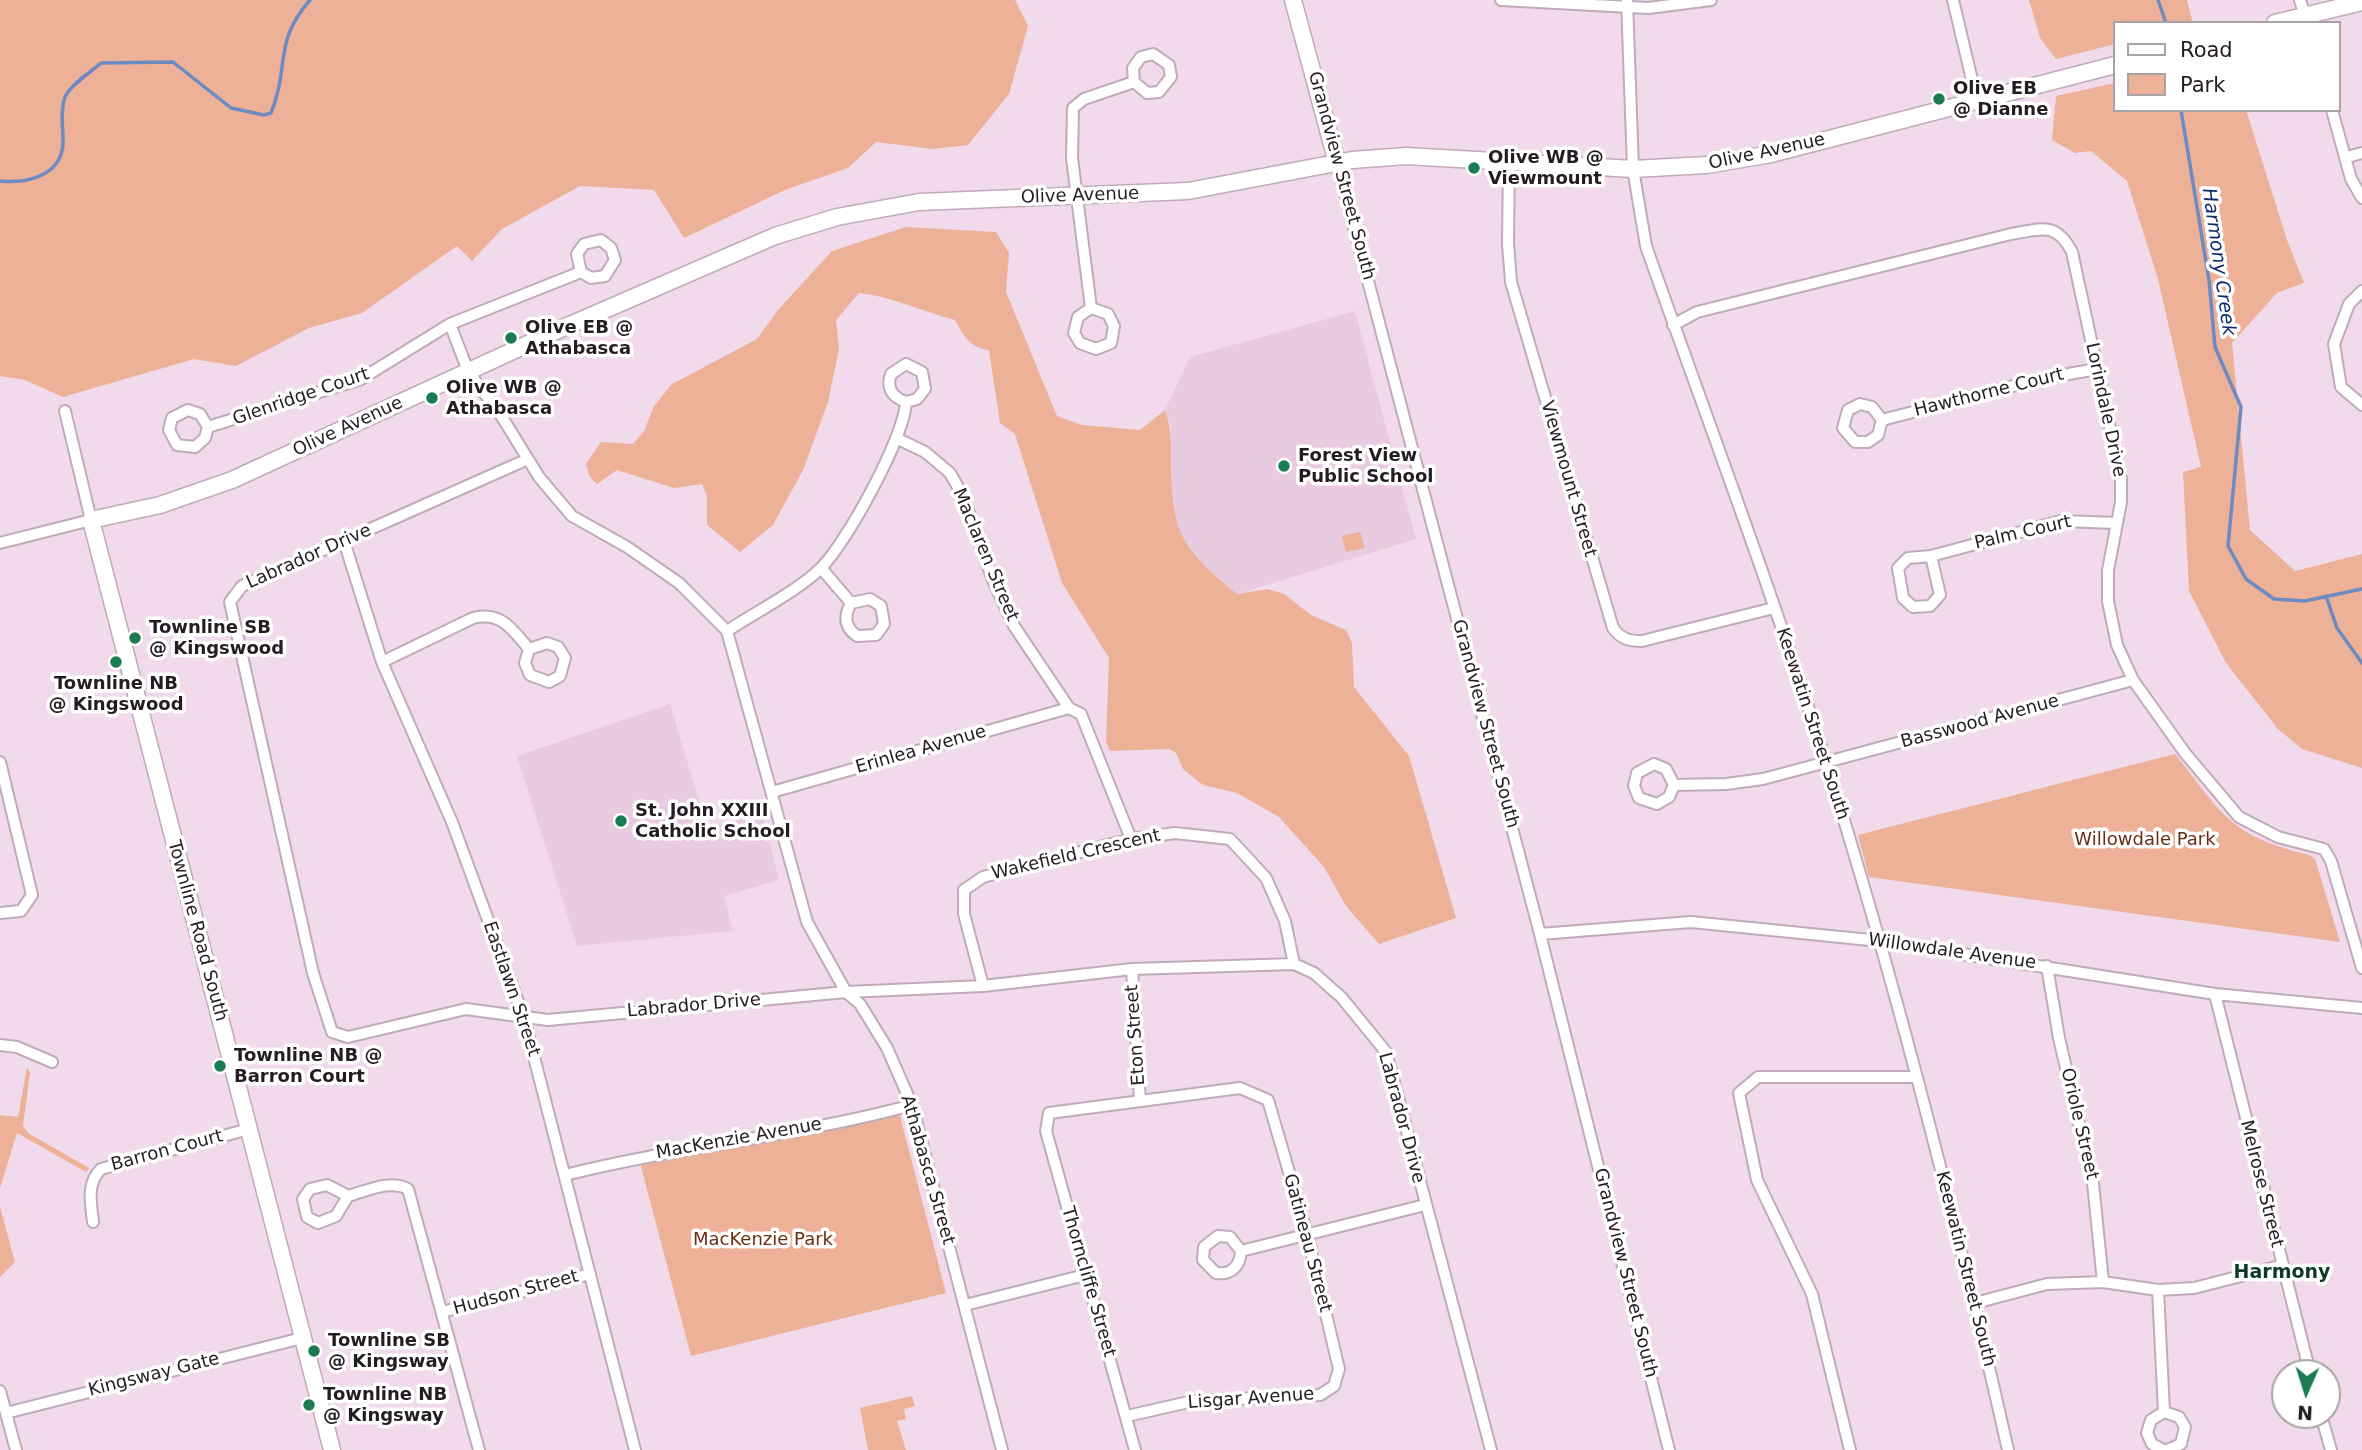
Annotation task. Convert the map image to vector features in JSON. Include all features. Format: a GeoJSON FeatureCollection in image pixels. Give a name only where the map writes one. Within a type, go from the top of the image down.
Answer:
{"type":"FeatureCollection","features":[{"type":"Feature","properties":{"kind":"main road","name":"Grandview Street South"},"geometry":{"type":"LineString","coordinates":[[1293,0],[1337,163]]}},
{"type":"Feature","properties":{"kind":"main road"},"geometry":{"type":"LineString","coordinates":[[2280,21],[2304,12],[2362,2]]}},
{"type":"Feature","properties":{"kind":"main road","name":"Olive Avenue"},"geometry":{"type":"LineString","coordinates":[[91,520],[160,505],[232,480],[468,371],[808,224],[875,208],[919,202],[1188,191],[1337,163],[1405,156],[1633,169],[1707,165],[1753,158],[2114,65]]}},
{"type":"Feature","properties":{"kind":"main road","name":"Townline Road South"},"geometry":{"type":"LineString","coordinates":[[91,520],[332,1450]]}},
{"type":"Feature","properties":{"kind":"street"},"geometry":{"type":"LineString","coordinates":[[1501,0],[1627,4],[1648,8],[1711,0]]}},
{"type":"Feature","properties":{"kind":"street"},"geometry":{"type":"LineString","coordinates":[[1953,0],[1977,101]]}},
{"type":"Feature","properties":{"kind":"street","name":"Keewatin Street South"},"geometry":{"type":"LineString","coordinates":[[1627,4],[1633,169],[1646,246],[1827,764],[1880,941],[1916,1077],[1975,1303],[2008,1450]]}},
{"type":"Feature","properties":{"kind":"street"},"geometry":{"type":"LineString","coordinates":[[1091,308],[1072,159],[1073,108],[1084,99],[1134,82]]}},
{"type":"Feature","properties":{"kind":"street"},"geometry":{"type":"LineString","coordinates":[[2333,112],[2351,179],[2362,198]]}},
{"type":"Feature","properties":{"kind":"street"},"geometry":{"type":"LineString","coordinates":[[2347,157],[2362,153]]}},
{"type":"Feature","properties":{"kind":"street","name":"Viewmount Street"},"geometry":{"type":"LineString","coordinates":[[1509,162],[1508,244],[1511,282],[1613,628],[1618,636],[1629,641],[1642,641],[1774,608]]}},
{"type":"Feature","properties":{"kind":"street","name":"Grandview Street South"},"geometry":{"type":"LineString","coordinates":[[1337,163],[1540,934],[1669,1450]]}},
{"type":"Feature","properties":{"kind":"street","name":"Lorindale Drive"},"geometry":{"type":"LineString","coordinates":[[1674,325],[1697,312],[2011,234],[2046,228],[2063,235],[2071,252],[2121,479],[2121,502],[2108,570],[2108,601],[2118,645],[2133,680],[2185,753],[2239,817],[2278,837],[2324,849],[2331,861],[2362,968]]}},
{"type":"Feature","properties":{"kind":"street","name":"Glenridge Court"},"geometry":{"type":"LineString","coordinates":[[208,427],[361,379],[450,324],[581,272]]}},
{"type":"Feature","properties":{"kind":"street"},"geometry":{"type":"LineString","coordinates":[[2362,291],[2349,304],[2334,344],[2342,387],[2362,405]]}},
{"type":"Feature","properties":{"kind":"street","name":"Athabasca Street"},"geometry":{"type":"LineString","coordinates":[[450,324],[468,371],[528,459],[572,516],[627,547],[679,583],[727,631],[807,922],[846,992],[860,1004],[887,1048],[912,1105],[1002,1450]]}},
{"type":"Feature","properties":{"kind":"street","name":"Hawthorne Court"},"geometry":{"type":"LineString","coordinates":[[1882,420],[2040,379],[2097,369]]}},
{"type":"Feature","properties":{"kind":"street"},"geometry":{"type":"LineString","coordinates":[[727,631],[821,568],[849,530],[896,438],[906,402]]}},
{"type":"Feature","properties":{"kind":"street","name":"Townline Road South"},"geometry":{"type":"LineString","coordinates":[[65,411],[91,520]]}},
{"type":"Feature","properties":{"kind":"street","name":"Maclaren Street"},"geometry":{"type":"LineString","coordinates":[[896,438],[925,452],[950,473],[963,496],[993,580],[1014,626],[1069,708],[1081,714],[1130,839]]}},
{"type":"Feature","properties":{"kind":"street","name":"Labrador Drive"},"geometry":{"type":"LineString","coordinates":[[528,459],[242,586],[230,602],[313,972],[332,1032],[348,1037],[466,1009],[548,1020],[846,992],[983,986],[1132,970],[1294,964],[1314,972],[1342,998],[1386,1052],[1424,1205],[1492,1450]]}},
{"type":"Feature","properties":{"kind":"street"},"geometry":{"type":"LineString","coordinates":[[0,543],[91,520]]}},
{"type":"Feature","properties":{"kind":"street","name":"Palm Court"},"geometry":{"type":"LineString","coordinates":[[1931,556],[1940,595],[1930,606],[1913,607],[1903,598],[1898,568],[1909,558],[1931,556],[2061,521],[2116,523]]}},
{"type":"Feature","properties":{"kind":"street","name":"Eastlawn Street"},"geometry":{"type":"LineString","coordinates":[[344,541],[383,662],[452,822],[524,1018],[635,1450]]}},
{"type":"Feature","properties":{"kind":"street"},"geometry":{"type":"LineString","coordinates":[[821,568],[851,603]]}},
{"type":"Feature","properties":{"kind":"street"},"geometry":{"type":"LineString","coordinates":[[383,662],[473,618],[489,614],[501,619],[529,649]]}},
{"type":"Feature","properties":{"kind":"street","name":"Basswood Avenue"},"geometry":{"type":"LineString","coordinates":[[1674,785],[1726,784],[1763,779],[2133,680]]}},
{"type":"Feature","properties":{"kind":"street","name":"Erinlea Avenue"},"geometry":{"type":"LineString","coordinates":[[772,792],[1069,708]]}},
{"type":"Feature","properties":{"kind":"street"},"geometry":{"type":"LineString","coordinates":[[0,762],[32,895],[22,911],[0,913]]}},
{"type":"Feature","properties":{"kind":"street","name":"Wakefield Crescent"},"geometry":{"type":"LineString","coordinates":[[983,986],[964,914],[964,890],[983,877],[1130,839],[1175,833],[1230,839],[1266,878],[1285,921],[1294,964]]}},
{"type":"Feature","properties":{"kind":"street","name":"Willowdale Avenue"},"geometry":{"type":"LineString","coordinates":[[1540,934],[1691,922],[1880,941],[2215,994],[2362,1008]]}},
{"type":"Feature","properties":{"kind":"street","name":"Oriole Street"},"geometry":{"type":"LineString","coordinates":[[2047,966],[2059,1038],[2093,1183],[2103,1282]]}},
{"type":"Feature","properties":{"kind":"street","name":"Eton Street"},"geometry":{"type":"LineString","coordinates":[[1132,970],[1140,1101]]}},
{"type":"Feature","properties":{"kind":"street","name":"Melrose Street"},"geometry":{"type":"LineString","coordinates":[[2215,994],[2280,1266],[2306,1359]]}},
{"type":"Feature","properties":{"kind":"street"},"geometry":{"type":"LineString","coordinates":[[0,1045],[17,1047],[52,1062]]}},
{"type":"Feature","properties":{"kind":"street"},"geometry":{"type":"LineString","coordinates":[[1850,1450],[1812,1294],[1757,1180],[1739,1093],[1758,1077],[1916,1077]]}},
{"type":"Feature","properties":{"kind":"street","name":"Gatineau Street"},"geometry":{"type":"LineString","coordinates":[[1140,1101],[1240,1088],[1268,1100],[1307,1234],[1339,1368],[1334,1387]]}},
{"type":"Feature","properties":{"kind":"street","name":"Thorncliffe Street"},"geometry":{"type":"LineString","coordinates":[[1135,1450],[1046,1131],[1049,1114],[1140,1101]]}},
{"type":"Feature","properties":{"kind":"street","name":"MacKenzie Avenue"},"geometry":{"type":"LineString","coordinates":[[565,1175],[642,1156],[854,1119],[912,1105]]}},
{"type":"Feature","properties":{"kind":"street","name":"Barron Court"},"geometry":{"type":"LineString","coordinates":[[93,1222],[89,1195],[93,1176],[101,1169],[249,1129]]}},
{"type":"Feature","properties":{"kind":"street"},"geometry":{"type":"LineString","coordinates":[[348,1195],[388,1185],[400,1185],[408,1189],[479,1450]]}},
{"type":"Feature","properties":{"kind":"street"},"geometry":{"type":"LineString","coordinates":[[1241,1251],[1424,1205]]}},
{"type":"Feature","properties":{"kind":"street"},"geometry":{"type":"LineString","coordinates":[[1975,1303],[2047,1284],[2103,1282],[2158,1290],[2194,1288],[2280,1266]]}},
{"type":"Feature","properties":{"kind":"street","name":"Hudson Street"},"geometry":{"type":"LineString","coordinates":[[442,1312],[590,1274]]}},
{"type":"Feature","properties":{"kind":"street"},"geometry":{"type":"LineString","coordinates":[[965,1305],[1085,1275]]}},
{"type":"Feature","properties":{"kind":"street"},"geometry":{"type":"LineString","coordinates":[[2158,1290],[2164,1412]]}},
{"type":"Feature","properties":{"kind":"street","name":"Kingsway Gate"},"geometry":{"type":"LineString","coordinates":[[6,1413],[302,1338]]}},
{"type":"Feature","properties":{"kind":"street","name":"Lisgar Avenue"},"geometry":{"type":"LineString","coordinates":[[1127,1416],[1193,1401],[1320,1395],[1334,1387]]}},
{"type":"Feature","properties":{"kind":"street"},"geometry":{"type":"LineString","coordinates":[[0,1391],[16,1450]]}},
{"type":"Feature","properties":{"kind":"street"},"geometry":{"type":"LineString","coordinates":[[2164,1412],[2179,1417],[2185,1433],[2181,1444],[2165,1450],[2152,1444],[2147,1433],[2151,1420],[2164,1412]]}},
{"type":"Feature","properties":{"kind":"street"},"geometry":{"type":"LineString","coordinates":[[2325,1429],[2331,1450]]}},
{"type":"Feature","properties":{"kind":"shaded area","name":"Forest View Public School"},"geometry":{"type":"Polygon","coordinates":[[[1355,311],[1416,539],[1237,594],[1197,560],[1176,528],[1172,507],[1171,425],[1165,410],[1190,357],[1355,311]]]}},
{"type":"Feature","properties":{"kind":"shaded area","name":"St. John XXIII Catholic School"},"geometry":{"type":"Polygon","coordinates":[[[670,704],[707,828],[762,813],[779,880],[724,896],[733,931],[577,946],[517,756],[670,704]]]}},
{"type":"Feature","properties":{"kind":"green space"},"geometry":{"type":"Polygon","coordinates":[[[0,0],[1015,0],[1028,26],[1009,94],[968,145],[933,149],[876,142],[848,168],[785,190],[684,238],[654,190],[580,186],[502,229],[472,261],[457,246],[362,313],[309,328],[236,366],[194,359],[63,397],[25,380],[0,376],[0,0]]]}},
{"type":"Feature","properties":{"kind":"green space"},"geometry":{"type":"Polygon","coordinates":[[[2029,0],[2187,0],[2192,21],[2114,21],[2114,44],[2056,59],[2040,38],[2029,0]]]}},
{"type":"Feature","properties":{"kind":"green space"},"geometry":{"type":"Polygon","coordinates":[[[2114,83],[2114,112],[2247,112],[2287,240],[2304,283],[2277,293],[2232,343],[2250,530],[2295,571],[2362,554],[2362,768],[2302,749],[2278,729],[2226,663],[2189,591],[2183,472],[2201,467],[2158,279],[2127,181],[2091,151],[2075,153],[2052,140],[2056,96],[2114,83]]]}},
{"type":"Feature","properties":{"kind":"green space"},"geometry":{"type":"Polygon","coordinates":[[[906,227],[996,232],[1009,253],[1006,292],[1057,416],[1082,425],[1140,430],[1165,410],[1171,437],[1174,508],[1184,539],[1193,552],[1237,594],[1268,589],[1284,594],[1311,615],[1346,630],[1352,643],[1354,687],[1409,756],[1456,918],[1379,944],[1346,906],[1324,867],[1279,817],[1237,793],[1203,785],[1183,769],[1176,753],[1169,749],[1110,751],[1106,742],[1109,658],[1062,583],[1015,434],[1000,423],[989,350],[977,347],[968,340],[955,320],[883,297],[859,293],[836,320],[839,349],[828,402],[803,470],[773,525],[740,552],[707,525],[707,497],[702,484],[674,488],[617,470],[597,484],[590,477],[586,464],[601,442],[633,444],[644,431],[654,406],[672,384],[757,339],[778,310],[832,251],[906,227]]]}},
{"type":"Feature","properties":{"kind":"green space"},"geometry":{"type":"Polygon","coordinates":[[[1360,532],[1365,548],[1346,552],[1342,536],[1360,532]]]}},
{"type":"Feature","properties":{"kind":"green space","name":"Willowdale Park"},"geometry":{"type":"Polygon","coordinates":[[[2175,754],[2230,820],[2261,840],[2315,859],[2340,942],[1869,877],[1858,835],[2175,754]]]}},
{"type":"Feature","properties":{"kind":"green space"},"geometry":{"type":"Polygon","coordinates":[[[27,1067],[30,1073],[23,1126],[28,1133],[89,1168],[86,1172],[17,1133],[0,1188],[0,1115],[18,1117],[27,1067]]]}},
{"type":"Feature","properties":{"kind":"green space","name":"MacKenzie Park"},"geometry":{"type":"Polygon","coordinates":[[[900,1116],[946,1293],[691,1356],[640,1163],[819,1133],[900,1116]]]}},
{"type":"Feature","properties":{"kind":"green space"},"geometry":{"type":"Polygon","coordinates":[[[0,1207],[15,1262],[0,1277],[0,1207]]]}},
{"type":"Feature","properties":{"kind":"green space"},"geometry":{"type":"Polygon","coordinates":[[[912,1396],[915,1406],[904,1409],[906,1419],[897,1421],[906,1450],[868,1450],[860,1408],[912,1396]]]}},
{"type":"Feature","properties":{"kind":"waterway"},"geometry":{"type":"LineString","coordinates":[[0,181],[33,179],[58,162],[62,152],[62,113],[65,97],[76,83],[101,63],[173,62],[231,108],[264,115],[271,113],[277,96],[286,42],[298,15],[310,0]]}},
{"type":"Feature","properties":{"kind":"waterway","name":"Harmony Creek"},"geometry":{"type":"LineString","coordinates":[[2158,0],[2165,21]]}},
{"type":"Feature","properties":{"kind":"waterway","name":"Harmony Creek"},"geometry":{"type":"LineString","coordinates":[[2181,112],[2209,280],[2215,347],[2241,407],[2228,546],[2246,579],[2274,599],[2305,601],[2362,589]]}},
{"type":"Feature","properties":{"kind":"waterway","name":"Harmony Creek"},"geometry":{"type":"LineString","coordinates":[[2326,596],[2337,628],[2362,663]]}},
{"type":"Feature","properties":{"kind":"place","name":"Olive EB @ Dianne"},"geometry":{"type":"Point","coordinates":[1939,99]}},
{"type":"Feature","properties":{"kind":"place","name":"Olive WB @ Viewmount"},"geometry":{"type":"Point","coordinates":[1474,168]}},
{"type":"Feature","properties":{"kind":"place","name":"Olive EB @ Athabasca"},"geometry":{"type":"Point","coordinates":[511,338]}},
{"type":"Feature","properties":{"kind":"place","name":"Olive WB @ Athabasca"},"geometry":{"type":"Point","coordinates":[432,398]}},
{"type":"Feature","properties":{"kind":"place","name":"Forest View Public School"},"geometry":{"type":"Point","coordinates":[1284,466]}},
{"type":"Feature","properties":{"kind":"place","name":"Townline SB @ Kingswood"},"geometry":{"type":"Point","coordinates":[135,638]}},
{"type":"Feature","properties":{"kind":"place","name":"Townline NB @ Kingswood"},"geometry":{"type":"Point","coordinates":[116,662]}},
{"type":"Feature","properties":{"kind":"place","name":"St. John XXIII Catholic School"},"geometry":{"type":"Point","coordinates":[621,821]}},
{"type":"Feature","properties":{"kind":"place","name":"Townline NB @ Barron Court"},"geometry":{"type":"Point","coordinates":[220,1066]}},
{"type":"Feature","properties":{"kind":"place","name":"Townline SB @ Kingsway"},"geometry":{"type":"Point","coordinates":[314,1351]}},
{"type":"Feature","properties":{"kind":"place","name":"Townline NB @ Kingsway"},"geometry":{"type":"Point","coordinates":[309,1405]}},
{"type":"Feature","properties":{"kind":"district","name":"Harmony"},"geometry":{"type":"Point","coordinates":[2282,1273]}}]}
